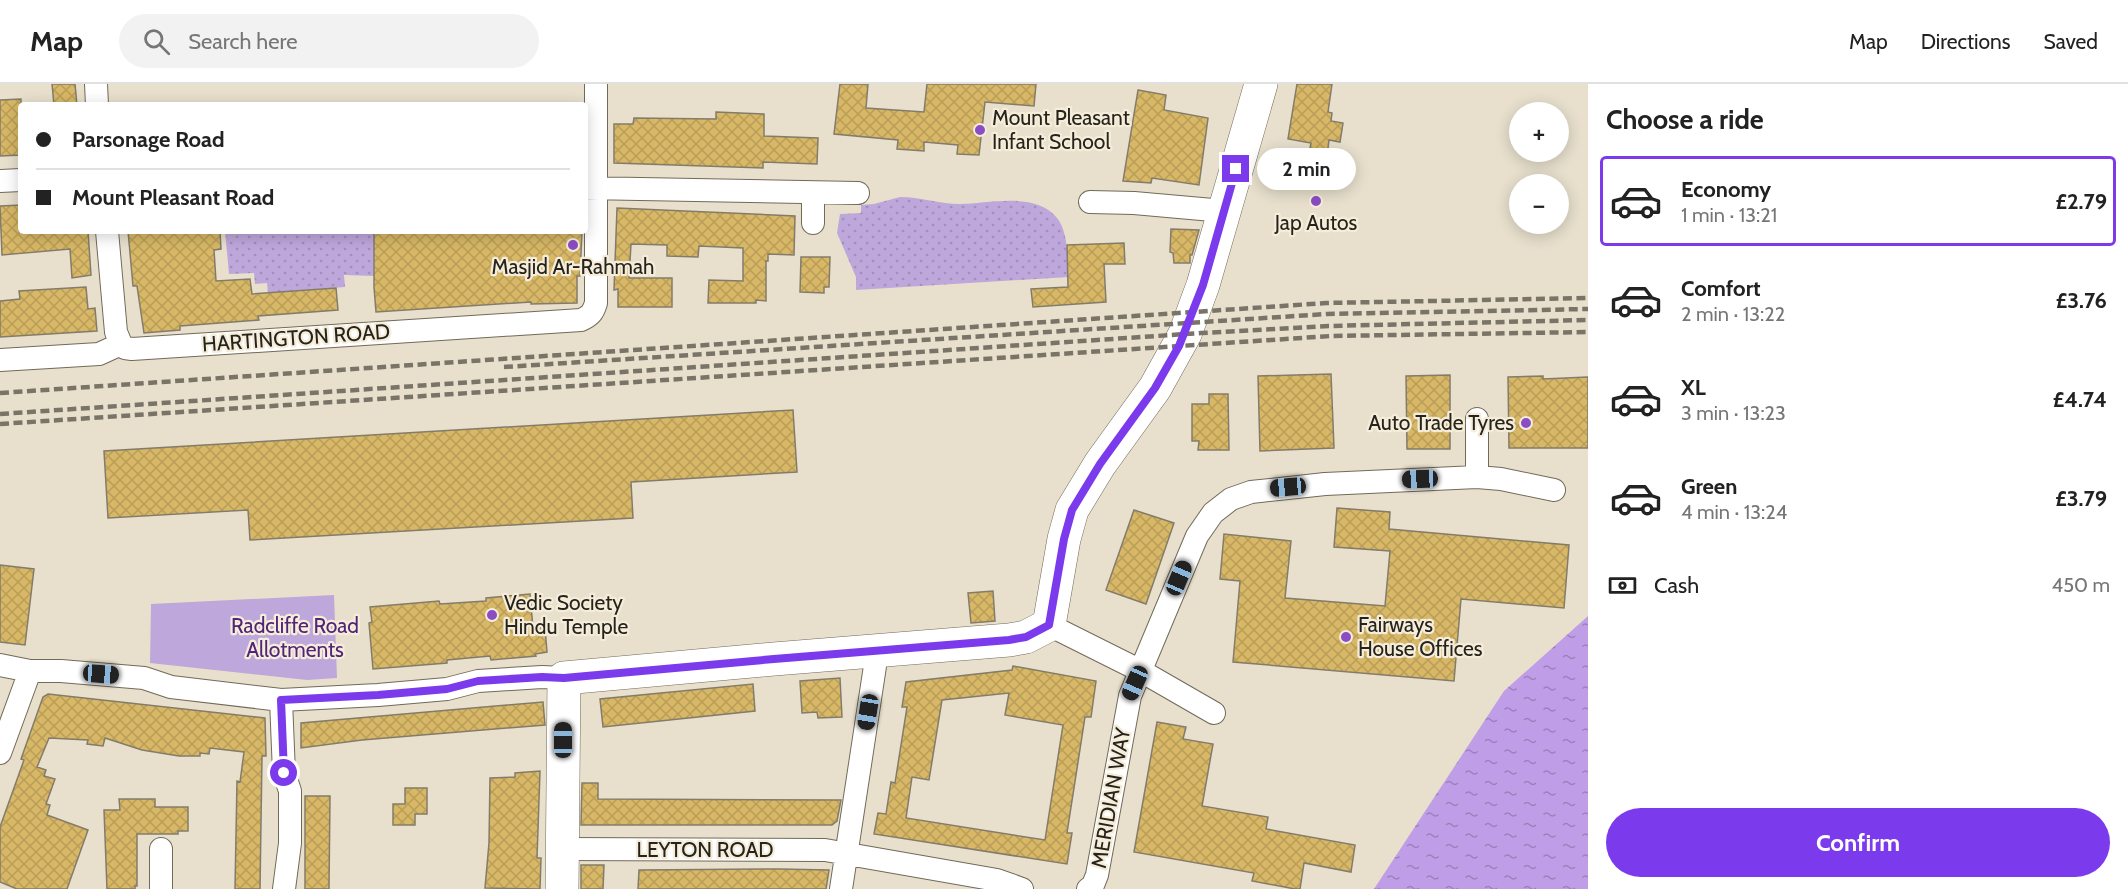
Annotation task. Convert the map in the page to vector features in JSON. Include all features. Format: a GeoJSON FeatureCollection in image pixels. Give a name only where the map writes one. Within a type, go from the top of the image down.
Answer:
{"type":"FeatureCollection","features":[{"type":"Feature","properties":{"kind":"street"},"geometry":{"type":"LineString","coordinates":[[96,84],[98,102]]}},
{"type":"Feature","properties":{"kind":"street"},"geometry":{"type":"LineString","coordinates":[[596,84],[591,188],[858,194]]}},
{"type":"Feature","properties":{"kind":"street"},"geometry":{"type":"LineString","coordinates":[[1049,625],[1064,539],[1072,510],[1095,472],[1155,388],[1179,346],[1203,285],[1261,84]]}},
{"type":"Feature","properties":{"kind":"street"},"geometry":{"type":"LineString","coordinates":[[0,181],[18,180]]}},
{"type":"Feature","properties":{"kind":"street","name":"HARTINGTON ROAD"},"geometry":{"type":"LineString","coordinates":[[0,360],[99,354],[121,344],[125,348],[132,349],[580,320],[593,313],[596,303],[591,188]]}},
{"type":"Feature","properties":{"kind":"street"},"geometry":{"type":"LineString","coordinates":[[813,194],[813,223]]}},
{"type":"Feature","properties":{"kind":"street"},"geometry":{"type":"LineString","coordinates":[[1102,208],[1134,203],[1224,211]]}},
{"type":"Feature","properties":{"kind":"street"},"geometry":{"type":"LineString","coordinates":[[107,234],[116,332],[121,344]]}},
{"type":"Feature","properties":{"kind":"street"},"geometry":{"type":"LineString","coordinates":[[1477,419],[1477,477]]}},
{"type":"Feature","properties":{"kind":"street","name":"MERIDIAN WAY"},"geometry":{"type":"LineString","coordinates":[[1088,889],[1093,885],[1097,875],[1130,696],[1197,536],[1213,513],[1231,499],[1251,492],[1401,480],[1477,477],[1501,479],[1554,490]]}},
{"type":"Feature","properties":{"kind":"street"},"geometry":{"type":"LineString","coordinates":[[0,665],[30,671],[61,671],[144,678],[171,687],[281,700],[378,695],[447,689],[478,681],[564,678],[1009,640],[1026,637],[1049,625]]}},
{"type":"Feature","properties":{"kind":"street"},"geometry":{"type":"LineString","coordinates":[[1049,625],[1141,671],[1214,713]]}},
{"type":"Feature","properties":{"kind":"street"},"geometry":{"type":"LineString","coordinates":[[841,889],[876,651]]}},
{"type":"Feature","properties":{"kind":"street"},"geometry":{"type":"LineString","coordinates":[[0,753],[30,671]]}},
{"type":"Feature","properties":{"kind":"street"},"geometry":{"type":"LineString","coordinates":[[562,889],[564,678]]}},
{"type":"Feature","properties":{"kind":"street"},"geometry":{"type":"LineString","coordinates":[[281,700],[284,773],[290,791],[290,843],[284,889]]}},
{"type":"Feature","properties":{"kind":"street"},"geometry":{"type":"LineString","coordinates":[[161,849],[161,889]]}},
{"type":"Feature","properties":{"kind":"street","name":"LEYTON ROAD"},"geometry":{"type":"LineString","coordinates":[[562,849],[825,850],[847,853]]}},
{"type":"Feature","properties":{"kind":"street"},"geometry":{"type":"LineString","coordinates":[[847,853],[997,880],[1022,889]]}},
{"type":"Feature","properties":{"kind":"green space"},"geometry":{"type":"Polygon","coordinates":[[[900,197],[952,204],[1011,201],[1037,204],[1048,210],[1061,224],[1066,239],[1069,277],[856,290],[856,277],[837,233],[840,214],[861,213],[861,205],[900,197]]]}},
{"type":"Feature","properties":{"kind":"green space"},"geometry":{"type":"Polygon","coordinates":[[[225,234],[374,234],[374,276],[344,275],[345,287],[268,293],[267,283],[255,284],[254,273],[229,274],[225,234]]]}},
{"type":"Feature","properties":{"kind":"green space","name":"Radcliffe Road Allotments"},"geometry":{"type":"Polygon","coordinates":[[[334,595],[337,678],[307,680],[150,663],[151,604],[334,595]]]}},
{"type":"Feature","properties":{"kind":"water"},"geometry":{"type":"Polygon","coordinates":[[[1588,616],[1588,889],[1374,889],[1504,691],[1588,616]]]}},
{"type":"Feature","properties":{"kind":"building"},"geometry":{"type":"Polygon","coordinates":[[[52,84],[75,84],[77,102],[54,102],[52,84]]]}},
{"type":"Feature","properties":{"kind":"building"},"geometry":{"type":"Polygon","coordinates":[[[840,84],[868,84],[866,108],[924,112],[927,84],[1036,84],[1034,106],[985,102],[979,155],[957,154],[958,145],[924,142],[924,151],[897,149],[898,140],[834,134],[840,84]]]}},
{"type":"Feature","properties":{"kind":"building"},"geometry":{"type":"Polygon","coordinates":[[[1297,84],[1332,84],[1328,112],[1332,113],[1331,121],[1343,123],[1340,142],[1329,140],[1327,156],[1309,154],[1311,143],[1288,139],[1297,84]]]}},
{"type":"Feature","properties":{"kind":"building"},"geometry":{"type":"Polygon","coordinates":[[[1138,90],[1166,95],[1164,110],[1208,118],[1199,185],[1152,178],[1151,183],[1123,181],[1138,90]]]}},
{"type":"Feature","properties":{"kind":"building"},"geometry":{"type":"Polygon","coordinates":[[[21,99],[21,102],[18,102],[18,155],[0,156],[0,100],[21,99]]]}},
{"type":"Feature","properties":{"kind":"building"},"geometry":{"type":"Polygon","coordinates":[[[716,112],[764,114],[764,136],[818,138],[817,164],[763,162],[763,168],[614,163],[614,124],[633,124],[634,118],[716,119],[716,112]]]}},
{"type":"Feature","properties":{"kind":"building"},"geometry":{"type":"Polygon","coordinates":[[[18,205],[18,234],[88,234],[91,275],[72,278],[70,249],[2,255],[0,206],[18,205]]]}},
{"type":"Feature","properties":{"kind":"building"},"geometry":{"type":"Polygon","coordinates":[[[617,208],[795,216],[794,255],[768,254],[766,301],[708,303],[709,280],[743,281],[743,248],[699,246],[698,257],[667,256],[667,245],[631,244],[629,278],[672,278],[672,307],[618,307],[618,289],[614,290],[617,208]]]}},
{"type":"Feature","properties":{"kind":"building"},"geometry":{"type":"Polygon","coordinates":[[[1171,229],[1199,230],[1192,255],[1190,255],[1190,263],[1174,263],[1173,253],[1170,252],[1171,229]]]}},
{"type":"Feature","properties":{"kind":"building"},"geometry":{"type":"Polygon","coordinates":[[[128,234],[220,234],[221,249],[214,250],[216,281],[250,279],[252,294],[336,288],[338,310],[258,316],[259,320],[180,326],[180,330],[144,333],[137,286],[133,286],[128,234]]]}},
{"type":"Feature","properties":{"kind":"building"},"geometry":{"type":"Polygon","coordinates":[[[374,234],[582,234],[580,276],[577,276],[577,303],[531,304],[531,302],[376,312],[374,234]]]}},
{"type":"Feature","properties":{"kind":"building"},"geometry":{"type":"Polygon","coordinates":[[[1124,243],[1125,264],[1104,264],[1106,302],[1033,307],[1031,289],[1068,287],[1067,245],[1124,243]]]}},
{"type":"Feature","properties":{"kind":"building"},"geometry":{"type":"Polygon","coordinates":[[[801,257],[830,257],[829,287],[824,287],[824,293],[800,292],[801,257]]]}},
{"type":"Feature","properties":{"kind":"building"},"geometry":{"type":"Polygon","coordinates":[[[86,287],[88,309],[95,308],[97,331],[0,337],[0,301],[20,299],[19,291],[86,287]]]}},
{"type":"Feature","properties":{"kind":"building"},"geometry":{"type":"Polygon","coordinates":[[[1331,374],[1334,448],[1260,451],[1258,376],[1331,374]]]}},
{"type":"Feature","properties":{"kind":"building"},"geometry":{"type":"Polygon","coordinates":[[[1450,375],[1450,449],[1407,449],[1406,376],[1450,375]]]}},
{"type":"Feature","properties":{"kind":"building"},"geometry":{"type":"Polygon","coordinates":[[[1543,376],[1543,379],[1588,377],[1588,448],[1509,448],[1508,377],[1543,376]]]}},
{"type":"Feature","properties":{"kind":"building"},"geometry":{"type":"Polygon","coordinates":[[[1209,394],[1228,394],[1229,450],[1198,450],[1199,441],[1192,441],[1192,404],[1209,404],[1209,394]]]}},
{"type":"Feature","properties":{"kind":"building"},"geometry":{"type":"Polygon","coordinates":[[[793,410],[797,472],[631,482],[633,518],[250,540],[248,510],[108,518],[104,451],[793,410]]]}},
{"type":"Feature","properties":{"kind":"building"},"geometry":{"type":"Polygon","coordinates":[[[1337,508],[1390,512],[1389,529],[1569,545],[1564,608],[1461,599],[1454,681],[1233,662],[1240,581],[1220,579],[1224,534],[1291,541],[1285,598],[1385,606],[1390,551],[1334,547],[1337,508]]]}},
{"type":"Feature","properties":{"kind":"building"},"geometry":{"type":"Polygon","coordinates":[[[1134,510],[1174,523],[1146,604],[1106,590],[1134,510]]]}},
{"type":"Feature","properties":{"kind":"building"},"geometry":{"type":"Polygon","coordinates":[[[0,565],[34,569],[25,645],[0,642],[0,565]]]}},
{"type":"Feature","properties":{"kind":"building"},"geometry":{"type":"Polygon","coordinates":[[[993,591],[995,621],[971,623],[968,593],[993,591]]]}},
{"type":"Feature","properties":{"kind":"building"},"geometry":{"type":"Polygon","coordinates":[[[530,594],[533,628],[545,628],[547,652],[535,654],[536,656],[491,660],[490,656],[447,660],[447,663],[373,669],[370,607],[439,601],[440,604],[486,601],[486,598],[530,594]]]}},
{"type":"Feature","properties":{"kind":"building"},"geometry":{"type":"Polygon","coordinates":[[[1013,666],[1096,681],[1091,717],[1085,717],[1067,833],[1072,833],[1067,864],[874,834],[878,813],[886,814],[891,782],[895,783],[907,707],[902,707],[906,682],[1012,670],[1013,666]],[[1009,693],[942,700],[929,780],[912,777],[906,818],[1045,840],[1063,725],[1005,715],[1009,693]]]}},
{"type":"Feature","properties":{"kind":"building"},"geometry":{"type":"Polygon","coordinates":[[[840,678],[842,717],[818,718],[817,712],[802,713],[800,681],[840,678]]]}},
{"type":"Feature","properties":{"kind":"building"},"geometry":{"type":"Polygon","coordinates":[[[753,684],[755,711],[603,727],[600,699],[753,684]]]}},
{"type":"Feature","properties":{"kind":"building"},"geometry":{"type":"Polygon","coordinates":[[[48,694],[265,718],[266,756],[262,756],[260,889],[235,889],[237,781],[240,782],[244,752],[210,748],[209,754],[179,756],[142,750],[105,738],[103,746],[87,744],[88,740],[49,738],[37,767],[46,770],[44,776],[55,779],[46,804],[50,805],[47,815],[88,830],[67,889],[17,889],[0,882],[0,827],[43,697],[48,694]]]}},
{"type":"Feature","properties":{"kind":"building"},"geometry":{"type":"Polygon","coordinates":[[[543,702],[545,725],[362,740],[301,748],[301,723],[543,702]]]}},
{"type":"Feature","properties":{"kind":"building"},"geometry":{"type":"Polygon","coordinates":[[[1157,722],[1186,727],[1183,739],[1213,744],[1202,806],[1268,817],[1266,829],[1355,845],[1351,872],[1304,863],[1300,889],[1295,889],[1252,881],[1254,873],[1134,852],[1157,722]]]}},
{"type":"Feature","properties":{"kind":"building"},"geometry":{"type":"Polygon","coordinates":[[[540,771],[537,858],[541,858],[540,889],[485,888],[489,843],[490,778],[515,777],[515,773],[540,771]]]}},
{"type":"Feature","properties":{"kind":"building"},"geometry":{"type":"Polygon","coordinates":[[[582,783],[598,783],[598,799],[841,800],[837,821],[832,825],[581,825],[582,783]]]}},
{"type":"Feature","properties":{"kind":"building"},"geometry":{"type":"Polygon","coordinates":[[[405,788],[427,788],[427,814],[415,814],[415,825],[393,825],[393,804],[405,804],[405,788]]]}},
{"type":"Feature","properties":{"kind":"building"},"geometry":{"type":"Polygon","coordinates":[[[305,796],[330,796],[329,889],[305,889],[305,796]]]}},
{"type":"Feature","properties":{"kind":"building"},"geometry":{"type":"Polygon","coordinates":[[[119,799],[155,799],[155,807],[188,807],[188,831],[178,831],[178,834],[137,834],[137,886],[135,889],[107,889],[104,810],[120,810],[119,799]]]}},
{"type":"Feature","properties":{"kind":"building"},"geometry":{"type":"Polygon","coordinates":[[[581,865],[604,865],[603,889],[581,889],[581,865]]]}},
{"type":"Feature","properties":{"kind":"building"},"geometry":{"type":"Polygon","coordinates":[[[639,870],[829,870],[826,889],[638,889],[639,870]]]}},
{"type":"Feature","properties":{"kind":"railway"},"geometry":{"type":"LineString","coordinates":[[0,393],[1326,303],[1588,298]]}},
{"type":"Feature","properties":{"kind":"railway"},"geometry":{"type":"LineString","coordinates":[[504,367],[1327,314],[1588,309]]}},
{"type":"Feature","properties":{"kind":"railway"},"geometry":{"type":"LineString","coordinates":[[0,414],[1201,333],[1329,326],[1588,320]]}},
{"type":"Feature","properties":{"kind":"railway"},"geometry":{"type":"LineString","coordinates":[[0,424],[1331,336],[1588,332]]}},
{"type":"Feature","properties":{"kind":"place","name":"Mount Pleasant Infant School"},"geometry":{"type":"Point","coordinates":[980,130]}},
{"type":"Feature","properties":{"kind":"place","name":"Jap Autos"},"geometry":{"type":"Point","coordinates":[1316,201]}},
{"type":"Feature","properties":{"kind":"place","name":"Masjid Ar-Rahmah"},"geometry":{"type":"Point","coordinates":[573,245]}},
{"type":"Feature","properties":{"kind":"place","name":"Auto Trade Tyres"},"geometry":{"type":"Point","coordinates":[1526,423]}},
{"type":"Feature","properties":{"kind":"place","name":"Vedic Society Hindu Temple"},"geometry":{"type":"Point","coordinates":[492,615]}},
{"type":"Feature","properties":{"kind":"place","name":"Fairways House Offices"},"geometry":{"type":"Point","coordinates":[1346,637]}},
{"type":"Feature","properties":{"kind":"route"},"geometry":{"type":"LineString","coordinates":[[284,773],[281,700],[378,695],[447,689],[478,681],[564,678],[1009,640],[1026,637],[1049,625],[1064,539],[1072,510],[1100,464],[1166,371],[1185,334],[1203,285],[1236,169]]}}]}
